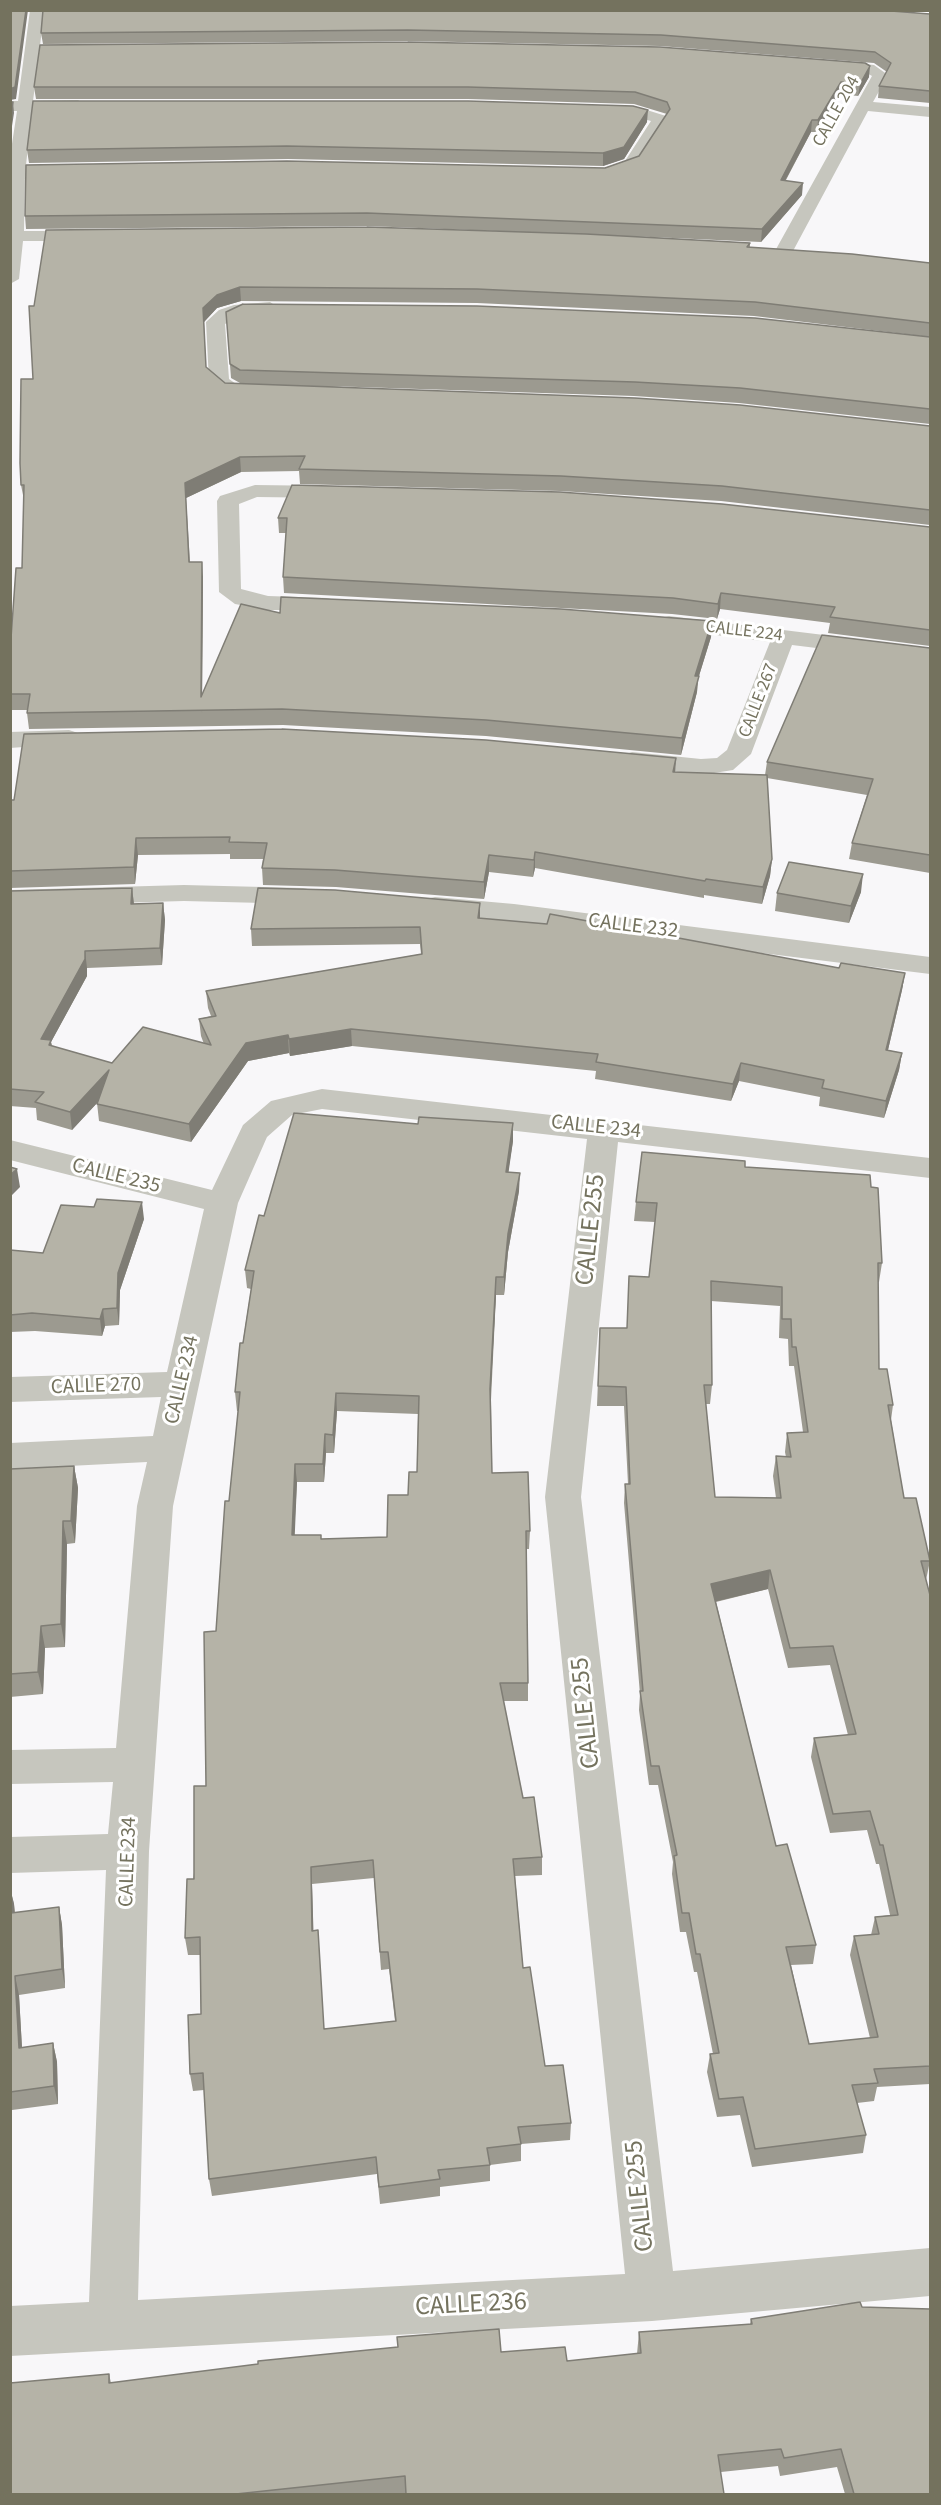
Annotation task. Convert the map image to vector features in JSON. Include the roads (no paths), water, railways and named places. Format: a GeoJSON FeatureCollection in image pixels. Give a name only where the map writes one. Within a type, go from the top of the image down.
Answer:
{"type":"FeatureCollection","features":[{"type":"Feature","properties":{"kind":"street"},"geometry":{"type":"LineString","coordinates":[[10,279],[15,236],[17,106],[32,50],[37,10]]}},
{"type":"Feature","properties":{"kind":"street"},"geometry":{"type":"LineString","coordinates":[[886,13],[919,13],[930,18]]}},
{"type":"Feature","properties":{"kind":"street"},"geometry":{"type":"LineString","coordinates":[[32,50],[102,50]]}},
{"type":"Feature","properties":{"kind":"street","name":"CALLE 204"},"geometry":{"type":"LineString","coordinates":[[784,251],[861,106],[880,75],[869,68],[812,63]]}},
{"type":"Feature","properties":{"kind":"street"},"geometry":{"type":"LineString","coordinates":[[17,106],[95,105]]}},
{"type":"Feature","properties":{"kind":"street"},"geometry":{"type":"LineString","coordinates":[[861,106],[930,112]]}},
{"type":"Feature","properties":{"kind":"street"},"geometry":{"type":"LineString","coordinates":[[574,172],[605,172],[631,164],[660,119],[634,111],[583,110]]}},
{"type":"Feature","properties":{"kind":"street"},"geometry":{"type":"LineString","coordinates":[[17,170],[87,169]]}},
{"type":"Feature","properties":{"kind":"street"},"geometry":{"type":"LineString","coordinates":[[15,236],[109,236]]}},
{"type":"Feature","properties":{"kind":"street"},"geometry":{"type":"LineString","coordinates":[[761,249],[807,253]]}},
{"type":"Feature","properties":{"kind":"street"},"geometry":{"type":"LineString","coordinates":[[281,394],[234,391],[219,381],[215,322],[226,314],[241,309],[290,308]]}},
{"type":"Feature","properties":{"kind":"street"},"geometry":{"type":"LineString","coordinates":[[350,606],[268,603],[243,599],[230,591],[228,501],[255,491],[356,492]]}},
{"type":"Feature","properties":{"kind":"street","name":"CALLE 224"},"geometry":{"type":"LineString","coordinates":[[650,622],[930,655]]}},
{"type":"Feature","properties":{"kind":"street","name":"CALLE 267"},"geometry":{"type":"LineString","coordinates":[[606,758],[701,767],[724,765],[738,754],[784,636]]}},
{"type":"Feature","properties":{"kind":"street"},"geometry":{"type":"LineString","coordinates":[[10,740],[88,737]]}},
{"type":"Feature","properties":{"kind":"street"},"geometry":{"type":"LineString","coordinates":[[10,898],[184,893],[325,897]]}},
{"type":"Feature","properties":{"kind":"street","name":"CALLE 232"},"geometry":{"type":"LineString","coordinates":[[407,903],[513,912],[930,966]]}},
{"type":"Feature","properties":{"kind":"street","name":"CALLE 234"},"geometry":{"type":"LineString","coordinates":[[113,2325],[128,1851],[155,1506],[222,1203],[254,1132],[282,1108],[322,1099],[603,1129],[930,1168]]}},
{"type":"Feature","properties":{"kind":"street","name":"CALLE 255"},"geometry":{"type":"LineString","coordinates":[[603,1129],[563,1497],[652,2297]]}},
{"type":"Feature","properties":{"kind":"street","name":"CALLE 235"},"geometry":{"type":"LineString","coordinates":[[10,1150],[222,1203]]}},
{"type":"Feature","properties":{"kind":"street","name":"CALLE 270"},"geometry":{"type":"LineString","coordinates":[[10,1390],[182,1384]]}},
{"type":"Feature","properties":{"kind":"street"},"geometry":{"type":"LineString","coordinates":[[10,1456],[166,1449]]}},
{"type":"Feature","properties":{"kind":"street"},"geometry":{"type":"LineString","coordinates":[[10,1767],[133,1765]]}},
{"type":"Feature","properties":{"kind":"street"},"geometry":{"type":"LineString","coordinates":[[10,1855],[128,1851]]}},
{"type":"Feature","properties":{"kind":"street","name":"CALLE 236"},"geometry":{"type":"LineString","coordinates":[[10,2331],[652,2297],[930,2272]]}}]}
